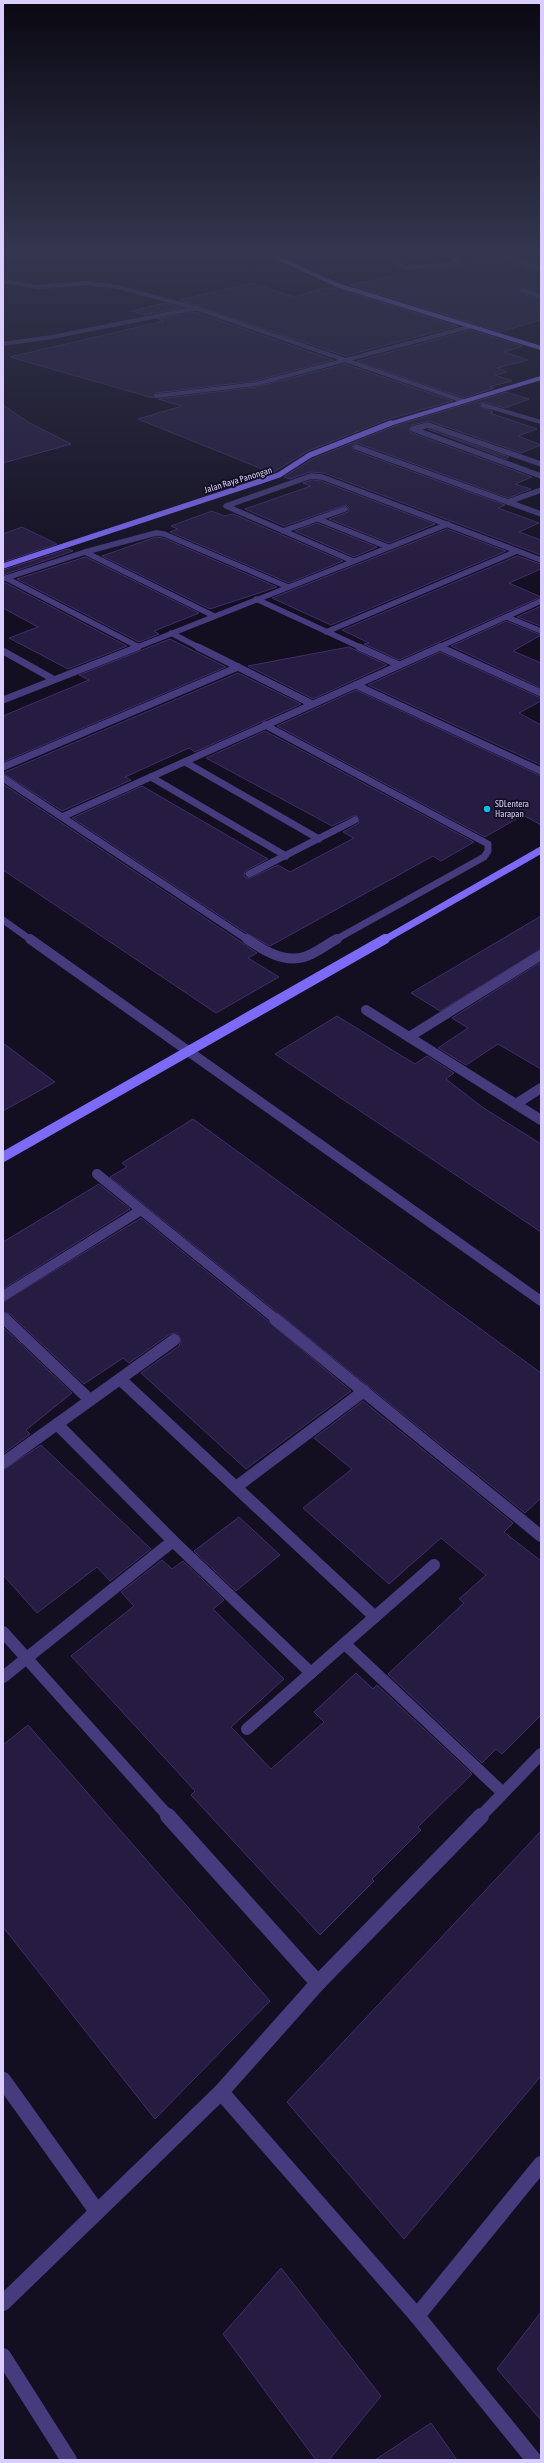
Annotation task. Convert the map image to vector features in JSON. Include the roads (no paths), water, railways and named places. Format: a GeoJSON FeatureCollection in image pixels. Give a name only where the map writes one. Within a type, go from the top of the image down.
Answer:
{"type":"FeatureCollection","features":[{"type":"Feature","properties":{"kind":"street"},"geometry":{"type":"LineString","coordinates":[[156,396],[256,384],[320,366]]}},
{"type":"Feature","properties":{"kind":"street"},"geometry":{"type":"LineString","coordinates":[[364,366],[463,401]]}},
{"type":"Feature","properties":{"kind":"street","name":"Jalan Raya Panongan"},"geometry":{"type":"LineString","coordinates":[[3,566],[279,475],[310,455],[403,418],[541,378]]}},
{"type":"Feature","properties":{"kind":"street"},"geometry":{"type":"LineString","coordinates":[[483,405],[541,422]]}},
{"type":"Feature","properties":{"kind":"street"},"geometry":{"type":"LineString","coordinates":[[541,464],[428,425],[413,429],[541,476]]}},
{"type":"Feature","properties":{"kind":"street"},"geometry":{"type":"LineString","coordinates":[[356,447],[541,514]]}},
{"type":"Feature","properties":{"kind":"street"},"geometry":{"type":"LineString","coordinates":[[353,561],[226,506],[311,476],[317,476],[541,560]]}},
{"type":"Feature","properties":{"kind":"street"},"geometry":{"type":"LineString","coordinates":[[508,502],[541,490]]}},
{"type":"Feature","properties":{"kind":"street"},"geometry":{"type":"LineString","coordinates":[[283,531],[345,509]]}},
{"type":"Feature","properties":{"kind":"street"},"geometry":{"type":"LineString","coordinates":[[318,519],[388,548]]}},
{"type":"Feature","properties":{"kind":"street"},"geometry":{"type":"LineString","coordinates":[[3,700],[448,524]]}},
{"type":"Feature","properties":{"kind":"street"},"geometry":{"type":"LineString","coordinates":[[5,578],[85,552],[146,535],[164,534],[288,587]]}},
{"type":"Feature","properties":{"kind":"street"},"geometry":{"type":"LineString","coordinates":[[326,632],[517,551]]}},
{"type":"Feature","properties":{"kind":"street"},"geometry":{"type":"LineString","coordinates":[[85,552],[214,616]]}},
{"type":"Feature","properties":{"kind":"street"},"geometry":{"type":"LineString","coordinates":[[5,578],[137,646]]}},
{"type":"Feature","properties":{"kind":"street"},"geometry":{"type":"LineString","coordinates":[[256,600],[399,665]]}},
{"type":"Feature","properties":{"kind":"street"},"geometry":{"type":"LineString","coordinates":[[64,816],[541,601]]}},
{"type":"Feature","properties":{"kind":"street"},"geometry":{"type":"LineString","coordinates":[[531,606],[541,610]]}},
{"type":"Feature","properties":{"kind":"street"},"geometry":{"type":"LineString","coordinates":[[507,617],[541,631]]}},
{"type":"Feature","properties":{"kind":"street"},"geometry":{"type":"LineString","coordinates":[[171,633],[312,704]]}},
{"type":"Feature","properties":{"kind":"street"},"geometry":{"type":"LineString","coordinates":[[440,647],[541,693]]}},
{"type":"Feature","properties":{"kind":"street"},"geometry":{"type":"LineString","coordinates":[[3,650],[53,680]]}},
{"type":"Feature","properties":{"kind":"street"},"geometry":{"type":"LineString","coordinates":[[3,767],[238,667]]}},
{"type":"Feature","properties":{"kind":"street"},"geometry":{"type":"LineString","coordinates":[[356,685],[541,771]]}},
{"type":"Feature","properties":{"kind":"street"},"geometry":{"type":"LineString","coordinates":[[3,691],[12,696]]}},
{"type":"Feature","properties":{"kind":"street"},"geometry":{"type":"LineString","coordinates":[[3,778],[64,816],[267,952],[294,958],[304,957],[484,857],[488,851],[488,844],[265,726]]}},
{"type":"Feature","properties":{"kind":"street"},"geometry":{"type":"LineString","coordinates":[[184,762],[319,839]]}},
{"type":"Feature","properties":{"kind":"street"},"geometry":{"type":"LineString","coordinates":[[151,777],[286,856]]}},
{"type":"Feature","properties":{"kind":"street"},"geometry":{"type":"LineString","coordinates":[[249,874],[355,820]]}},
{"type":"Feature","properties":{"kind":"street"},"geometry":{"type":"LineString","coordinates":[[3,1157],[541,850]]}},
{"type":"Feature","properties":{"kind":"street"},"geometry":{"type":"LineString","coordinates":[[3,920],[191,1049],[211,1066],[266,1106],[541,1301]]}},
{"type":"Feature","properties":{"kind":"street"},"geometry":{"type":"LineString","coordinates":[[409,1037],[541,955]]}},
{"type":"Feature","properties":{"kind":"street"},"geometry":{"type":"LineString","coordinates":[[366,1010],[541,1120]]}},
{"type":"Feature","properties":{"kind":"street"},"geometry":{"type":"LineString","coordinates":[[516,1104],[541,1088]]}},
{"type":"Feature","properties":{"kind":"street"},"geometry":{"type":"LineString","coordinates":[[97,1174],[541,1536]]}},
{"type":"Feature","properties":{"kind":"street"},"geometry":{"type":"LineString","coordinates":[[3,1296],[141,1210]]}},
{"type":"Feature","properties":{"kind":"street"},"geometry":{"type":"LineString","coordinates":[[3,1318],[90,1400]]}},
{"type":"Feature","properties":{"kind":"street"},"geometry":{"type":"LineString","coordinates":[[3,1463],[174,1340]]}},
{"type":"Feature","properties":{"kind":"street"},"geometry":{"type":"LineString","coordinates":[[120,1379],[375,1617]]}},
{"type":"Feature","properties":{"kind":"street"},"geometry":{"type":"LineString","coordinates":[[236,1487],[364,1391]]}},
{"type":"Feature","properties":{"kind":"street"},"geometry":{"type":"LineString","coordinates":[[57,1424],[173,1541],[311,1673]]}},
{"type":"Feature","properties":{"kind":"street"},"geometry":{"type":"LineString","coordinates":[[3,1677],[173,1541]]}},
{"type":"Feature","properties":{"kind":"street"},"geometry":{"type":"LineString","coordinates":[[247,1729],[434,1565]]}},
{"type":"Feature","properties":{"kind":"street"},"geometry":{"type":"LineString","coordinates":[[3,1632],[318,1983]]}},
{"type":"Feature","properties":{"kind":"street"},"geometry":{"type":"LineString","coordinates":[[345,1644],[503,1793]]}},
{"type":"Feature","properties":{"kind":"street"},"geometry":{"type":"LineString","coordinates":[[3,2303],[96,2210],[221,2092],[318,1983],[541,1754]]}},
{"type":"Feature","properties":{"kind":"street"},"geometry":{"type":"LineString","coordinates":[[3,2080],[96,2210]]}},
{"type":"Feature","properties":{"kind":"street"},"geometry":{"type":"LineString","coordinates":[[221,2092],[417,2316],[534,2460]]}},
{"type":"Feature","properties":{"kind":"street"},"geometry":{"type":"LineString","coordinates":[[417,2316],[541,2164]]}},
{"type":"Feature","properties":{"kind":"street"},"geometry":{"type":"LineString","coordinates":[[3,2356],[69,2460]]}},
{"type":"Feature","properties":{"kind":"place","name":"SDLentera Harapan"},"geometry":{"type":"Point","coordinates":[487,809]}}]}
